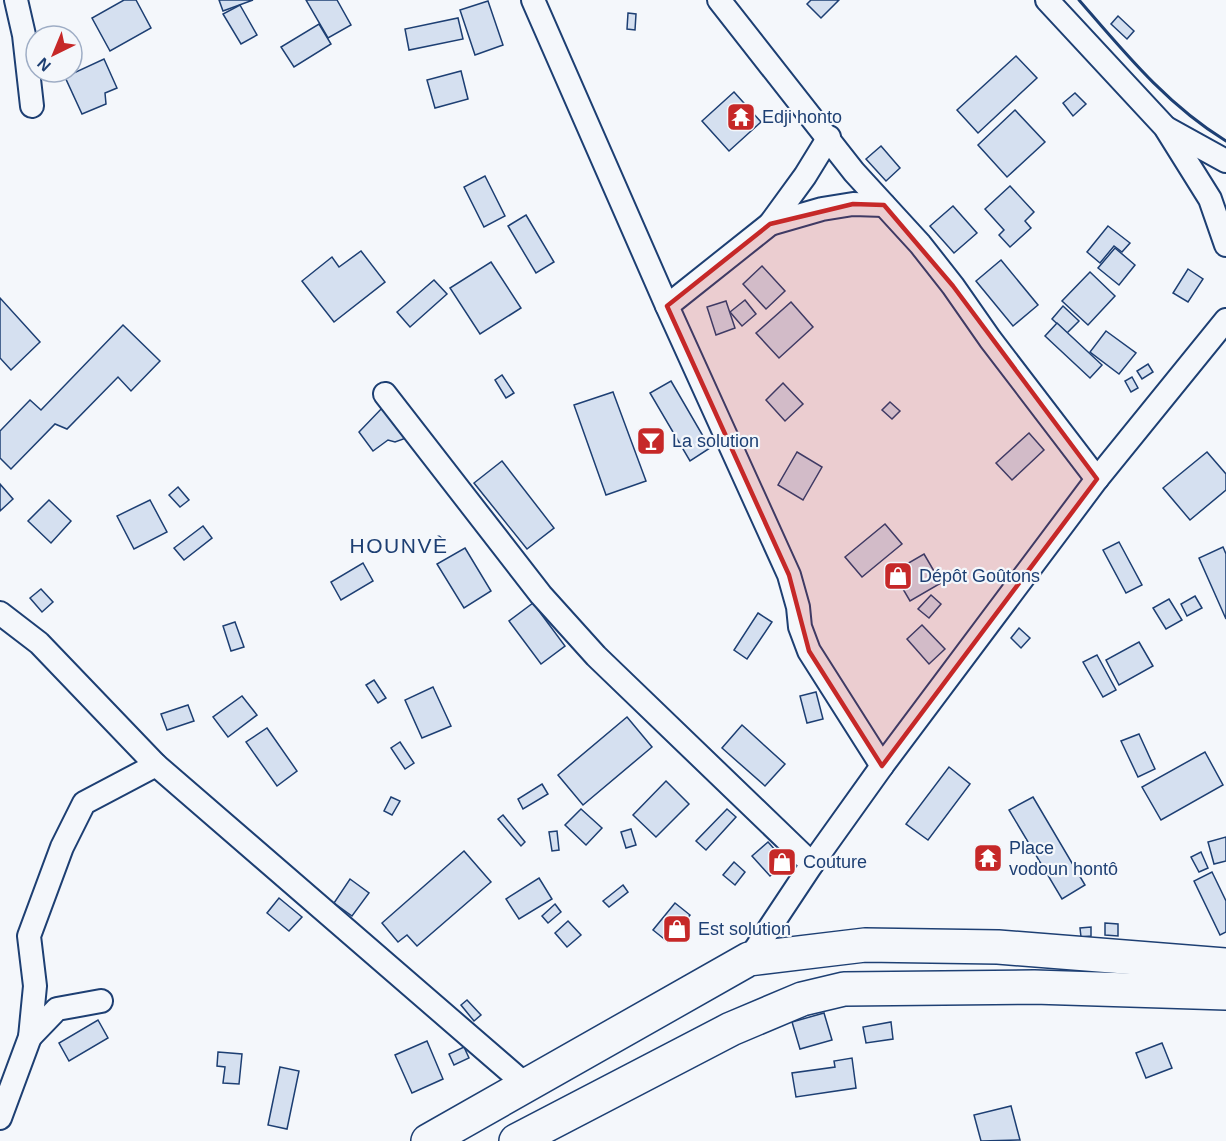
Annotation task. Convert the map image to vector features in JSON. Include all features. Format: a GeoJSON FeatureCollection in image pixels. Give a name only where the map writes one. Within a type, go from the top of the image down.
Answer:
{"type":"FeatureCollection","features":[{"type":"Feature","properties":{"kind":"main road"},"geometry":{"type":"LineString","coordinates":[[428,1141],[749,959],[865,945],[998,947],[1226,965]]}},
{"type":"Feature","properties":{"kind":"main road"},"geometry":{"type":"LineString","coordinates":[[516,1141],[731,1029],[802,999],[844,989],[1034,987],[1226,993]]}},
{"type":"Feature","properties":{"kind":"street"},"geometry":{"type":"LineString","coordinates":[[16,0],[24,35],[32,106]]}},
{"type":"Feature","properties":{"kind":"street"},"geometry":{"type":"LineString","coordinates":[[533,0],[667,306],[789,575],[798,607],[800,627],[809,651],[882,766]]}},
{"type":"Feature","properties":{"kind":"street"},"geometry":{"type":"LineString","coordinates":[[719,0],[855,172],[920,244],[1097,479]]}},
{"type":"Feature","properties":{"kind":"street"},"geometry":{"type":"LineString","coordinates":[[1047,0],[1165,127],[1210,199],[1226,246]]}},
{"type":"Feature","properties":{"kind":"street"},"geometry":{"type":"LineString","coordinates":[[1165,127],[1226,161]]}},
{"type":"Feature","properties":{"kind":"street"},"geometry":{"type":"LineString","coordinates":[[667,306],[770,224],[805,176],[829,137]]}},
{"type":"Feature","properties":{"kind":"street"},"geometry":{"type":"LineString","coordinates":[[770,224],[822,209],[853,204],[884,205]]}},
{"type":"Feature","properties":{"kind":"street"},"geometry":{"type":"LineString","coordinates":[[749,959],[812,864],[882,766],[1097,479],[1226,320]]}},
{"type":"Feature","properties":{"kind":"street"},"geometry":{"type":"LineString","coordinates":[[385,394],[541,595],[596,656],[812,864]]}},
{"type":"Feature","properties":{"kind":"street"},"geometry":{"type":"LineString","coordinates":[[0,613],[39,643],[156,765],[526,1086]]}},
{"type":"Feature","properties":{"kind":"street"},"geometry":{"type":"LineString","coordinates":[[0,1118],[30,1037],[35,986],[29,936],[62,847],[84,803],[156,765]]}},
{"type":"Feature","properties":{"kind":"street"},"geometry":{"type":"LineString","coordinates":[[30,1037],[57,1009],[101,1001]]}},
{"type":"Feature","properties":{"kind":"highlighted area"},"geometry":{"type":"Polygon","coordinates":[[[853,204],[884,205],[953,286],[1097,479],[882,766],[809,651],[789,575],[667,306],[770,224],[853,204]]]}},
{"type":"Feature","properties":{"kind":"building"},"geometry":{"type":"Polygon","coordinates":[[[124,0],[136,0],[151,28],[110,51],[92,18],[124,0]]]}},
{"type":"Feature","properties":{"kind":"building"},"geometry":{"type":"Polygon","coordinates":[[[219,0],[253,0],[223,11],[219,0]]]}},
{"type":"Feature","properties":{"kind":"building"},"geometry":{"type":"Polygon","coordinates":[[[306,0],[337,0],[351,25],[328,38],[306,0]]]}},
{"type":"Feature","properties":{"kind":"building"},"geometry":{"type":"Polygon","coordinates":[[[811,0],[839,0],[821,18],[807,4],[811,0]]]}},
{"type":"Feature","properties":{"kind":"building"},"geometry":{"type":"Polygon","coordinates":[[[488,1],[503,45],[475,55],[460,10],[488,1]]]}},
{"type":"Feature","properties":{"kind":"building"},"geometry":{"type":"Polygon","coordinates":[[[240,5],[257,35],[241,44],[223,14],[240,5]]]}},
{"type":"Feature","properties":{"kind":"building"},"geometry":{"type":"Polygon","coordinates":[[[628,13],[636,14],[635,30],[627,29],[628,13]]]}},
{"type":"Feature","properties":{"kind":"building"},"geometry":{"type":"Polygon","coordinates":[[[1118,16],[1134,31],[1127,39],[1111,24],[1118,16]]]}},
{"type":"Feature","properties":{"kind":"building"},"geometry":{"type":"Polygon","coordinates":[[[458,18],[463,39],[409,50],[405,29],[458,18]]]}},
{"type":"Feature","properties":{"kind":"building"},"geometry":{"type":"Polygon","coordinates":[[[319,24],[331,44],[294,67],[281,47],[319,24]]]}},
{"type":"Feature","properties":{"kind":"building"},"geometry":{"type":"Polygon","coordinates":[[[1016,56],[1037,78],[978,133],[957,110],[1016,56]]]}},
{"type":"Feature","properties":{"kind":"building"},"geometry":{"type":"Polygon","coordinates":[[[104,59],[117,88],[105,93],[106,104],[82,114],[68,84],[84,84],[84,68],[104,59]]]}},
{"type":"Feature","properties":{"kind":"building"},"geometry":{"type":"Polygon","coordinates":[[[461,71],[468,99],[435,108],[427,80],[461,71]]]}},
{"type":"Feature","properties":{"kind":"building"},"geometry":{"type":"Polygon","coordinates":[[[734,92],[761,122],[729,151],[702,121],[734,92]]]}},
{"type":"Feature","properties":{"kind":"building"},"geometry":{"type":"Polygon","coordinates":[[[1075,93],[1086,104],[1073,116],[1063,103],[1075,93]]]}},
{"type":"Feature","properties":{"kind":"building"},"geometry":{"type":"Polygon","coordinates":[[[1015,110],[1045,142],[1007,177],[978,145],[1015,110]]]}},
{"type":"Feature","properties":{"kind":"building"},"geometry":{"type":"Polygon","coordinates":[[[881,146],[900,168],[886,181],[866,159],[881,146]]]}},
{"type":"Feature","properties":{"kind":"building"},"geometry":{"type":"Polygon","coordinates":[[[485,176],[505,216],[484,227],[464,187],[485,176]]]}},
{"type":"Feature","properties":{"kind":"building"},"geometry":{"type":"Polygon","coordinates":[[[1010,186],[1034,212],[1025,221],[1031,228],[1010,247],[999,235],[1004,230],[985,209],[1010,186]]]}},
{"type":"Feature","properties":{"kind":"building"},"geometry":{"type":"Polygon","coordinates":[[[953,206],[977,233],[954,253],[930,226],[953,206]]]}},
{"type":"Feature","properties":{"kind":"building"},"geometry":{"type":"Polygon","coordinates":[[[526,215],[554,262],[536,273],[508,226],[526,215]]]}},
{"type":"Feature","properties":{"kind":"building"},"geometry":{"type":"Polygon","coordinates":[[[1108,226],[1130,243],[1122,252],[1114,246],[1100,263],[1087,252],[1108,226]]]}},
{"type":"Feature","properties":{"kind":"building"},"geometry":{"type":"Polygon","coordinates":[[[1115,248],[1135,265],[1119,285],[1098,268],[1115,248]]]}},
{"type":"Feature","properties":{"kind":"building"},"geometry":{"type":"Polygon","coordinates":[[[361,251],[385,282],[334,322],[302,281],[332,257],[339,267],[361,251]]]}},
{"type":"Feature","properties":{"kind":"building"},"geometry":{"type":"Polygon","coordinates":[[[1001,260],[1038,305],[1013,326],[976,281],[1001,260]]]}},
{"type":"Feature","properties":{"kind":"building"},"geometry":{"type":"Polygon","coordinates":[[[491,262],[521,308],[480,334],[450,288],[491,262]]]}},
{"type":"Feature","properties":{"kind":"building"},"geometry":{"type":"Polygon","coordinates":[[[762,266],[785,291],[766,309],[743,284],[762,266]]]}},
{"type":"Feature","properties":{"kind":"building"},"geometry":{"type":"Polygon","coordinates":[[[1188,269],[1203,279],[1188,302],[1173,293],[1188,269]]]}},
{"type":"Feature","properties":{"kind":"building"},"geometry":{"type":"Polygon","coordinates":[[[1090,272],[1115,296],[1088,325],[1062,301],[1090,272]]]}},
{"type":"Feature","properties":{"kind":"building"},"geometry":{"type":"Polygon","coordinates":[[[434,280],[447,294],[410,327],[397,312],[434,280]]]}},
{"type":"Feature","properties":{"kind":"building"},"geometry":{"type":"Polygon","coordinates":[[[0,298],[40,342],[11,370],[0,358],[0,298]]]}},
{"type":"Feature","properties":{"kind":"building"},"geometry":{"type":"Polygon","coordinates":[[[745,300],[756,314],[742,326],[730,312],[745,300]]]}},
{"type":"Feature","properties":{"kind":"building"},"geometry":{"type":"Polygon","coordinates":[[[726,301],[735,328],[716,335],[707,307],[726,301]]]}},
{"type":"Feature","properties":{"kind":"building"},"geometry":{"type":"Polygon","coordinates":[[[791,302],[813,327],[779,358],[756,333],[791,302]]]}},
{"type":"Feature","properties":{"kind":"building"},"geometry":{"type":"Polygon","coordinates":[[[1063,306],[1079,321],[1067,333],[1052,319],[1063,306]]]}},
{"type":"Feature","properties":{"kind":"building"},"geometry":{"type":"Polygon","coordinates":[[[1057,323],[1102,365],[1090,378],[1045,336],[1057,323]]]}},
{"type":"Feature","properties":{"kind":"building"},"geometry":{"type":"Polygon","coordinates":[[[123,325],[160,361],[131,391],[118,377],[67,429],[55,424],[11,469],[0,458],[0,431],[30,400],[41,410],[123,325]]]}},
{"type":"Feature","properties":{"kind":"building"},"geometry":{"type":"Polygon","coordinates":[[[1106,331],[1136,353],[1119,374],[1090,352],[1106,331]]]}},
{"type":"Feature","properties":{"kind":"building"},"geometry":{"type":"Polygon","coordinates":[[[1148,364],[1153,372],[1142,379],[1137,371],[1148,364]]]}},
{"type":"Feature","properties":{"kind":"building"},"geometry":{"type":"Polygon","coordinates":[[[502,375],[514,393],[506,398],[495,380],[502,375]]]}},
{"type":"Feature","properties":{"kind":"building"},"geometry":{"type":"Polygon","coordinates":[[[1132,377],[1138,388],[1131,392],[1125,381],[1132,377]]]}},
{"type":"Feature","properties":{"kind":"building"},"geometry":{"type":"Polygon","coordinates":[[[671,381],[710,448],[690,461],[650,393],[671,381]]]}},
{"type":"Feature","properties":{"kind":"building"},"geometry":{"type":"Polygon","coordinates":[[[783,383],[803,404],[785,421],[766,400],[783,383]]]}},
{"type":"Feature","properties":{"kind":"building"},"geometry":{"type":"Polygon","coordinates":[[[613,392],[646,481],[606,495],[574,405],[613,392]]]}},
{"type":"Feature","properties":{"kind":"building"},"geometry":{"type":"Polygon","coordinates":[[[890,402],[900,411],[892,419],[882,410],[890,402]]]}},
{"type":"Feature","properties":{"kind":"building"},"geometry":{"type":"Polygon","coordinates":[[[383,407],[409,437],[395,442],[388,440],[373,451],[359,432],[383,407]]]}},
{"type":"Feature","properties":{"kind":"building"},"geometry":{"type":"Polygon","coordinates":[[[1029,433],[1044,450],[1012,480],[996,463],[1029,433]]]}},
{"type":"Feature","properties":{"kind":"building"},"geometry":{"type":"Polygon","coordinates":[[[797,452],[822,467],[803,500],[778,485],[797,452]]]}},
{"type":"Feature","properties":{"kind":"building"},"geometry":{"type":"Polygon","coordinates":[[[1207,452],[1226,474],[1226,490],[1190,520],[1163,488],[1207,452]]]}},
{"type":"Feature","properties":{"kind":"building"},"geometry":{"type":"Polygon","coordinates":[[[502,461],[554,528],[527,549],[474,483],[502,461]]]}},
{"type":"Feature","properties":{"kind":"building"},"geometry":{"type":"Polygon","coordinates":[[[0,484],[13,499],[0,511],[0,484]]]}},
{"type":"Feature","properties":{"kind":"building"},"geometry":{"type":"Polygon","coordinates":[[[178,487],[189,500],[180,507],[169,495],[178,487]]]}},
{"type":"Feature","properties":{"kind":"building"},"geometry":{"type":"Polygon","coordinates":[[[49,500],[71,521],[51,543],[28,521],[49,500]]]}},
{"type":"Feature","properties":{"kind":"building"},"geometry":{"type":"Polygon","coordinates":[[[150,500],[167,532],[134,549],[117,516],[150,500]]]}},
{"type":"Feature","properties":{"kind":"building"},"geometry":{"type":"Polygon","coordinates":[[[885,524],[902,544],[862,577],[845,557],[885,524]]]}},
{"type":"Feature","properties":{"kind":"building"},"geometry":{"type":"Polygon","coordinates":[[[203,526],[212,538],[184,560],[174,548],[203,526]]]}},
{"type":"Feature","properties":{"kind":"building"},"geometry":{"type":"Polygon","coordinates":[[[1119,542],[1142,585],[1126,593],[1103,550],[1119,542]]]}},
{"type":"Feature","properties":{"kind":"building"},"geometry":{"type":"Polygon","coordinates":[[[1223,547],[1226,554],[1226,619],[1199,558],[1223,547]]]}},
{"type":"Feature","properties":{"kind":"building"},"geometry":{"type":"Polygon","coordinates":[[[465,548],[491,591],[464,608],[437,564],[465,548]]]}},
{"type":"Feature","properties":{"kind":"building"},"geometry":{"type":"Polygon","coordinates":[[[924,554],[941,583],[910,601],[893,572],[924,554]]]}},
{"type":"Feature","properties":{"kind":"building"},"geometry":{"type":"Polygon","coordinates":[[[363,563],[373,581],[341,600],[331,582],[363,563]]]}},
{"type":"Feature","properties":{"kind":"building"},"geometry":{"type":"Polygon","coordinates":[[[41,589],[53,602],[42,612],[30,598],[41,589]]]}},
{"type":"Feature","properties":{"kind":"building"},"geometry":{"type":"Polygon","coordinates":[[[931,595],[941,604],[929,618],[918,609],[931,595]]]}},
{"type":"Feature","properties":{"kind":"building"},"geometry":{"type":"Polygon","coordinates":[[[1195,596],[1202,608],[1187,616],[1181,604],[1195,596]]]}},
{"type":"Feature","properties":{"kind":"building"},"geometry":{"type":"Polygon","coordinates":[[[1169,599],[1182,620],[1166,629],[1153,608],[1169,599]]]}},
{"type":"Feature","properties":{"kind":"building"},"geometry":{"type":"Polygon","coordinates":[[[533,603],[565,646],[541,664],[509,621],[533,603]]]}},
{"type":"Feature","properties":{"kind":"building"},"geometry":{"type":"Polygon","coordinates":[[[758,613],[772,622],[747,659],[734,650],[758,613]]]}},
{"type":"Feature","properties":{"kind":"building"},"geometry":{"type":"Polygon","coordinates":[[[235,622],[244,647],[231,651],[223,626],[235,622]]]}},
{"type":"Feature","properties":{"kind":"building"},"geometry":{"type":"Polygon","coordinates":[[[922,625],[945,649],[929,664],[907,639],[922,625]]]}},
{"type":"Feature","properties":{"kind":"building"},"geometry":{"type":"Polygon","coordinates":[[[1019,628],[1030,638],[1021,648],[1011,638],[1019,628]]]}},
{"type":"Feature","properties":{"kind":"building"},"geometry":{"type":"Polygon","coordinates":[[[1139,642],[1153,666],[1119,685],[1106,660],[1139,642]]]}},
{"type":"Feature","properties":{"kind":"building"},"geometry":{"type":"Polygon","coordinates":[[[1097,655],[1116,690],[1103,697],[1083,662],[1097,655]]]}},
{"type":"Feature","properties":{"kind":"building"},"geometry":{"type":"Polygon","coordinates":[[[374,680],[386,698],[378,703],[366,685],[374,680]]]}},
{"type":"Feature","properties":{"kind":"building"},"geometry":{"type":"Polygon","coordinates":[[[433,687],[451,726],[422,738],[405,700],[433,687]]]}},
{"type":"Feature","properties":{"kind":"building"},"geometry":{"type":"Polygon","coordinates":[[[816,692],[823,719],[807,723],[800,696],[816,692]]]}},
{"type":"Feature","properties":{"kind":"building"},"geometry":{"type":"Polygon","coordinates":[[[242,696],[257,715],[228,737],[213,717],[242,696]]]}},
{"type":"Feature","properties":{"kind":"building"},"geometry":{"type":"Polygon","coordinates":[[[188,705],[194,721],[167,730],[161,714],[188,705]]]}},
{"type":"Feature","properties":{"kind":"building"},"geometry":{"type":"Polygon","coordinates":[[[627,717],[652,747],[583,805],[558,775],[627,717]]]}},
{"type":"Feature","properties":{"kind":"building"},"geometry":{"type":"Polygon","coordinates":[[[742,725],[785,764],[765,786],[722,748],[742,725]]]}},
{"type":"Feature","properties":{"kind":"building"},"geometry":{"type":"Polygon","coordinates":[[[267,728],[297,771],[277,786],[246,742],[267,728]]]}},
{"type":"Feature","properties":{"kind":"building"},"geometry":{"type":"Polygon","coordinates":[[[1139,734],[1155,769],[1138,777],[1121,741],[1139,734]]]}},
{"type":"Feature","properties":{"kind":"building"},"geometry":{"type":"Polygon","coordinates":[[[400,742],[414,763],[405,769],[391,748],[400,742]]]}},
{"type":"Feature","properties":{"kind":"building"},"geometry":{"type":"Polygon","coordinates":[[[1205,752],[1223,785],[1161,820],[1142,787],[1205,752]]]}},
{"type":"Feature","properties":{"kind":"building"},"geometry":{"type":"Polygon","coordinates":[[[949,767],[970,784],[928,840],[906,824],[949,767]]]}},
{"type":"Feature","properties":{"kind":"building"},"geometry":{"type":"Polygon","coordinates":[[[666,781],[689,804],[656,837],[633,815],[666,781]]]}},
{"type":"Feature","properties":{"kind":"building"},"geometry":{"type":"Polygon","coordinates":[[[542,784],[548,794],[523,809],[518,799],[542,784]]]}},
{"type":"Feature","properties":{"kind":"building"},"geometry":{"type":"Polygon","coordinates":[[[391,797],[400,801],[392,815],[384,811],[391,797]]]}},
{"type":"Feature","properties":{"kind":"building"},"geometry":{"type":"Polygon","coordinates":[[[1033,797],[1085,885],[1062,899],[1009,810],[1033,797]]]}},
{"type":"Feature","properties":{"kind":"building"},"geometry":{"type":"Polygon","coordinates":[[[581,809],[602,828],[586,845],[565,825],[581,809]]]}},
{"type":"Feature","properties":{"kind":"building"},"geometry":{"type":"Polygon","coordinates":[[[727,809],[736,817],[706,850],[696,841],[727,809]]]}},
{"type":"Feature","properties":{"kind":"building"},"geometry":{"type":"Polygon","coordinates":[[[503,815],[525,842],[521,846],[498,819],[503,815]]]}},
{"type":"Feature","properties":{"kind":"building"},"geometry":{"type":"Polygon","coordinates":[[[631,829],[636,845],[626,848],[621,832],[631,829]]]}},
{"type":"Feature","properties":{"kind":"building"},"geometry":{"type":"Polygon","coordinates":[[[557,831],[559,850],[552,851],[549,832],[557,831]]]}},
{"type":"Feature","properties":{"kind":"building"},"geometry":{"type":"Polygon","coordinates":[[[1226,837],[1226,861],[1214,864],[1208,842],[1226,837]]]}},
{"type":"Feature","properties":{"kind":"building"},"geometry":{"type":"Polygon","coordinates":[[[768,842],[786,862],[770,876],[752,856],[768,842]]]}},
{"type":"Feature","properties":{"kind":"building"},"geometry":{"type":"Polygon","coordinates":[[[464,851],[491,882],[417,946],[407,935],[398,942],[382,923],[464,851]]]}},
{"type":"Feature","properties":{"kind":"building"},"geometry":{"type":"Polygon","coordinates":[[[1201,852],[1208,868],[1199,872],[1191,857],[1201,852]]]}},
{"type":"Feature","properties":{"kind":"building"},"geometry":{"type":"Polygon","coordinates":[[[734,862],[745,872],[735,885],[723,875],[734,862]]]}},
{"type":"Feature","properties":{"kind":"building"},"geometry":{"type":"Polygon","coordinates":[[[1212,872],[1226,901],[1226,932],[1220,935],[1194,881],[1212,872]]]}},
{"type":"Feature","properties":{"kind":"building"},"geometry":{"type":"Polygon","coordinates":[[[539,878],[552,899],[519,919],[506,899],[539,878]]]}},
{"type":"Feature","properties":{"kind":"building"},"geometry":{"type":"Polygon","coordinates":[[[350,879],[369,893],[352,916],[334,903],[350,879]]]}},
{"type":"Feature","properties":{"kind":"building"},"geometry":{"type":"Polygon","coordinates":[[[623,885],[628,892],[609,907],[603,901],[623,885]]]}},
{"type":"Feature","properties":{"kind":"building"},"geometry":{"type":"Polygon","coordinates":[[[279,898],[302,917],[289,931],[267,913],[279,898]]]}},
{"type":"Feature","properties":{"kind":"building"},"geometry":{"type":"Polygon","coordinates":[[[675,903],[690,915],[668,942],[653,930],[675,903]]]}},
{"type":"Feature","properties":{"kind":"building"},"geometry":{"type":"Polygon","coordinates":[[[555,904],[561,912],[548,923],[542,916],[555,904]]]}},
{"type":"Feature","properties":{"kind":"building"},"geometry":{"type":"Polygon","coordinates":[[[568,921],[581,935],[567,947],[555,933],[568,921]]]}},
{"type":"Feature","properties":{"kind":"building"},"geometry":{"type":"Polygon","coordinates":[[[1105,923],[1118,924],[1118,936],[1105,935],[1105,923]]]}},
{"type":"Feature","properties":{"kind":"building"},"geometry":{"type":"Polygon","coordinates":[[[1091,927],[1091,936],[1081,937],[1080,928],[1091,927]]]}},
{"type":"Feature","properties":{"kind":"building"},"geometry":{"type":"Polygon","coordinates":[[[467,1000],[481,1015],[474,1021],[461,1005],[467,1000]]]}},
{"type":"Feature","properties":{"kind":"building"},"geometry":{"type":"Polygon","coordinates":[[[824,1013],[832,1040],[800,1049],[792,1022],[824,1013]]]}},
{"type":"Feature","properties":{"kind":"building"},"geometry":{"type":"Polygon","coordinates":[[[98,1020],[108,1038],[69,1061],[59,1043],[98,1020]]]}},
{"type":"Feature","properties":{"kind":"building"},"geometry":{"type":"Polygon","coordinates":[[[891,1022],[893,1039],[866,1043],[863,1027],[891,1022]]]}},
{"type":"Feature","properties":{"kind":"building"},"geometry":{"type":"Polygon","coordinates":[[[427,1041],[443,1079],[412,1093],[395,1055],[427,1041]]]}},
{"type":"Feature","properties":{"kind":"building"},"geometry":{"type":"Polygon","coordinates":[[[1162,1043],[1172,1068],[1146,1078],[1136,1053],[1162,1043]]]}},
{"type":"Feature","properties":{"kind":"building"},"geometry":{"type":"Polygon","coordinates":[[[464,1047],[469,1058],[454,1065],[449,1054],[464,1047]]]}},
{"type":"Feature","properties":{"kind":"building"},"geometry":{"type":"Polygon","coordinates":[[[218,1052],[242,1054],[239,1084],[223,1083],[225,1067],[217,1066],[218,1052]]]}},
{"type":"Feature","properties":{"kind":"building"},"geometry":{"type":"Polygon","coordinates":[[[852,1058],[856,1088],[796,1097],[792,1073],[835,1067],[834,1061],[852,1058]]]}},
{"type":"Feature","properties":{"kind":"building"},"geometry":{"type":"Polygon","coordinates":[[[280,1067],[299,1071],[287,1129],[268,1125],[280,1067]]]}},
{"type":"Feature","properties":{"kind":"building"},"geometry":{"type":"Polygon","coordinates":[[[1011,1106],[1020,1140],[981,1141],[974,1115],[1011,1106]]]}},
{"type":"Feature","properties":{"kind":"wall"},"geometry":{"type":"LineString","coordinates":[[1079,0],[1165,94],[1184,111],[1226,141]]}},
{"type":"Feature","properties":{"kind":"place","name":"Edji honto"},"geometry":{"type":"Point","coordinates":[741,117]}},
{"type":"Feature","properties":{"kind":"place","name":"La solution"},"geometry":{"type":"Point","coordinates":[651,441]}},
{"type":"Feature","properties":{"kind":"place","name":"Dépôt Goûtons"},"geometry":{"type":"Point","coordinates":[898,576]}},
{"type":"Feature","properties":{"kind":"place","name":"Place vodoun hontô"},"geometry":{"type":"Point","coordinates":[988,858]}},
{"type":"Feature","properties":{"kind":"place","name":"Couture"},"geometry":{"type":"Point","coordinates":[782,862]}},
{"type":"Feature","properties":{"kind":"place","name":"Est solution"},"geometry":{"type":"Point","coordinates":[677,929]}},
{"type":"Feature","properties":{"kind":"district","name":"HOUNVÈ"},"geometry":{"type":"Point","coordinates":[399,546]}}]}
